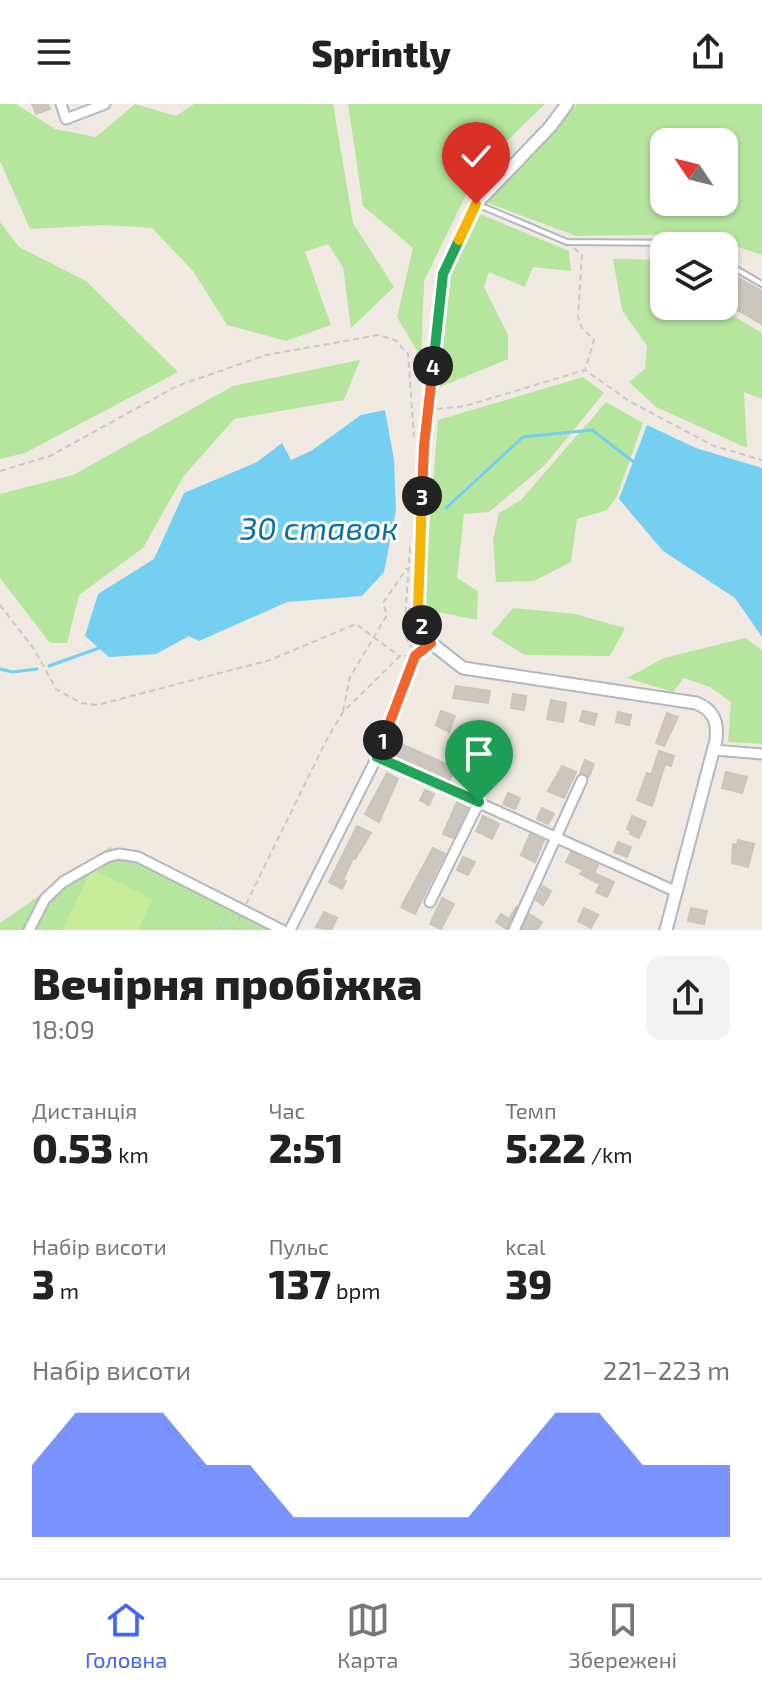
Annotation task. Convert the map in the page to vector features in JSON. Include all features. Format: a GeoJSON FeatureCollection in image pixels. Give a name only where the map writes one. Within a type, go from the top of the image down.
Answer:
{"type":"FeatureCollection","features":[{"type":"Feature","properties":{"kind":"street"},"geometry":{"type":"LineString","coordinates":[[61,104],[66,119],[105,104]]}},
{"type":"Feature","properties":{"kind":"street"},"geometry":{"type":"LineString","coordinates":[[567,104],[550,127],[476,204],[443,274],[428,411],[418,611],[431,643],[455,664],[472,670],[696,703],[713,715],[717,729],[714,750],[666,930]]}},
{"type":"Feature","properties":{"kind":"street"},"geometry":{"type":"LineString","coordinates":[[290,930],[377,757],[415,656],[431,643]]}},
{"type":"Feature","properties":{"kind":"street"},"geometry":{"type":"LineString","coordinates":[[714,750],[762,754]]}},
{"type":"Feature","properties":{"kind":"street"},"geometry":{"type":"LineString","coordinates":[[377,757],[677,892]]}},
{"type":"Feature","properties":{"kind":"street"},"geometry":{"type":"LineString","coordinates":[[514,930],[582,780]]}},
{"type":"Feature","properties":{"kind":"street"},"geometry":{"type":"LineString","coordinates":[[430,902],[479,802]]}},
{"type":"Feature","properties":{"kind":"street"},"geometry":{"type":"LineString","coordinates":[[29,930],[45,899],[63,882],[107,857],[119,854],[138,857],[282,930]]}},
{"type":"Feature","properties":{"kind":"lane"},"geometry":{"type":"LineString","coordinates":[[476,204],[567,242],[650,243]]}},
{"type":"Feature","properties":{"kind":"lane"},"geometry":{"type":"LineString","coordinates":[[738,270],[762,284]]}},
{"type":"Feature","properties":{"kind":"path"},"geometry":{"type":"LineString","coordinates":[[567,242],[582,255],[578,317],[582,328],[594,340],[585,370]]}},
{"type":"Feature","properties":{"kind":"path"},"geometry":{"type":"LineString","coordinates":[[0,471],[50,456],[177,386],[266,355],[378,335],[395,340],[408,354],[414,445]]}},
{"type":"Feature","properties":{"kind":"path"},"geometry":{"type":"LineString","coordinates":[[428,411],[465,406],[585,370]]}},
{"type":"Feature","properties":{"kind":"path"},"geometry":{"type":"LineString","coordinates":[[585,370],[629,401],[714,446],[762,460]]}},
{"type":"Feature","properties":{"kind":"path"},"geometry":{"type":"LineString","coordinates":[[0,605],[34,649],[56,689],[81,703],[97,705],[270,660],[356,624],[400,656],[415,656],[404,634],[410,537]]}},
{"type":"Feature","properties":{"kind":"path"},"geometry":{"type":"LineString","coordinates":[[343,712],[350,677],[387,615],[383,603],[408,567]]}},
{"type":"Feature","properties":{"kind":"path"},"geometry":{"type":"LineString","coordinates":[[233,930],[343,712],[400,656]]}},
{"type":"Feature","properties":{"kind":"path"},"geometry":{"type":"LineString","coordinates":[[218,930],[231,904]]}},
{"type":"Feature","properties":{"kind":"green space"},"geometry":{"type":"Polygon","coordinates":[[[0,104],[16,104],[55,129],[96,137],[135,104],[176,116],[194,104],[333,104],[353,223],[394,287],[351,328],[343,267],[328,244],[305,252],[331,325],[286,341],[227,325],[193,271],[152,228],[104,225],[30,229],[0,161],[0,104]]]}},
{"type":"Feature","properties":{"kind":"green space"},"geometry":{"type":"Polygon","coordinates":[[[348,104],[545,104],[479,168],[424,281],[421,358],[397,317],[413,248],[363,206],[348,104]]]}},
{"type":"Feature","properties":{"kind":"green space"},"geometry":{"type":"Polygon","coordinates":[[[577,104],[762,104],[762,255],[738,247],[738,232],[576,236],[488,203],[577,104]]]}},
{"type":"Feature","properties":{"kind":"green space"},"geometry":{"type":"Polygon","coordinates":[[[480,214],[569,251],[571,271],[533,267],[525,287],[489,272],[484,287],[508,335],[508,359],[440,387],[449,275],[480,214]]]}},
{"type":"Feature","properties":{"kind":"green space"},"geometry":{"type":"Polygon","coordinates":[[[0,222],[19,247],[86,281],[178,372],[25,453],[0,459],[0,222]]]}},
{"type":"Feature","properties":{"kind":"green space"},"geometry":{"type":"Polygon","coordinates":[[[613,259],[650,260],[650,320],[738,319],[762,333],[762,399],[744,392],[747,448],[656,407],[629,382],[645,369],[647,346],[622,310],[613,259]]]}},
{"type":"Feature","properties":{"kind":"green space"},"geometry":{"type":"Polygon","coordinates":[[[360,360],[344,400],[234,419],[183,477],[143,548],[79,595],[67,643],[50,643],[0,578],[0,494],[73,475],[233,386],[360,360]]]}},
{"type":"Feature","properties":{"kind":"green space"},"geometry":{"type":"Polygon","coordinates":[[[583,377],[604,393],[544,466],[489,512],[464,514],[457,578],[478,591],[477,620],[423,609],[438,420],[583,377]]]}},
{"type":"Feature","properties":{"kind":"green space"},"geometry":{"type":"Polygon","coordinates":[[[606,402],[643,423],[617,496],[607,510],[577,519],[571,562],[534,581],[496,582],[493,540],[499,513],[521,500],[606,402]]]}},
{"type":"Feature","properties":{"kind":"green space"},"geometry":{"type":"Polygon","coordinates":[[[513,608],[575,614],[625,628],[610,656],[525,655],[491,634],[513,608]]]}},
{"type":"Feature","properties":{"kind":"green space"},"geometry":{"type":"Polygon","coordinates":[[[745,638],[762,650],[762,744],[728,742],[731,702],[710,687],[684,678],[673,692],[627,678],[664,658],[745,638]]]}},
{"type":"Feature","properties":{"kind":"green space"},"geometry":{"type":"Polygon","coordinates":[[[110,847],[271,930],[0,930],[0,923],[110,847]]]}},
{"type":"Feature","properties":{"kind":"green space"},"geometry":{"type":"Polygon","coordinates":[[[92,869],[153,899],[138,930],[62,930],[92,869]]]}},
{"type":"Feature","properties":{"kind":"water","name":"30 ставок"},"geometry":{"type":"Polygon","coordinates":[[[385,410],[394,460],[396,510],[384,572],[362,596],[287,602],[199,641],[189,636],[156,654],[109,657],[85,636],[98,594],[154,559],[184,493],[257,462],[282,443],[291,460],[311,451],[361,415],[385,410]]]}},
{"type":"Feature","properties":{"kind":"water"},"geometry":{"type":"Polygon","coordinates":[[[647,425],[696,448],[762,468],[762,637],[735,598],[663,551],[619,499],[647,425]]]}},
{"type":"Feature","properties":{"kind":"building"},"geometry":{"type":"Polygon","coordinates":[[[32,104],[48,104],[50,109],[36,114],[32,104]]]}},
{"type":"Feature","properties":{"kind":"building"},"geometry":{"type":"Polygon","coordinates":[[[738,278],[762,291],[762,324],[738,310],[738,278]]]}},
{"type":"Feature","properties":{"kind":"building"},"geometry":{"type":"Polygon","coordinates":[[[456,686],[490,691],[488,703],[453,698],[456,686]]]}},
{"type":"Feature","properties":{"kind":"building"},"geometry":{"type":"Polygon","coordinates":[[[513,694],[526,696],[524,710],[511,708],[513,694]]]}},
{"type":"Feature","properties":{"kind":"building"},"geometry":{"type":"Polygon","coordinates":[[[551,700],[566,703],[563,722],[547,719],[551,700]]]}},
{"type":"Feature","properties":{"kind":"building"},"geometry":{"type":"Polygon","coordinates":[[[441,711],[455,716],[449,732],[436,725],[441,711]]]}},
{"type":"Feature","properties":{"kind":"building"},"geometry":{"type":"Polygon","coordinates":[[[583,711],[597,714],[594,725],[580,721],[583,711]]]}},
{"type":"Feature","properties":{"kind":"building"},"geometry":{"type":"Polygon","coordinates":[[[618,712],[631,715],[629,725],[616,722],[618,712]]]}},
{"type":"Feature","properties":{"kind":"building"},"geometry":{"type":"Polygon","coordinates":[[[667,713],[678,717],[664,746],[656,743],[667,713]]]}},
{"type":"Feature","properties":{"kind":"building"},"geometry":{"type":"Polygon","coordinates":[[[399,743],[455,768],[449,781],[393,756],[399,743]]]}},
{"type":"Feature","properties":{"kind":"building"},"geometry":{"type":"Polygon","coordinates":[[[659,751],[674,756],[671,766],[665,764],[652,806],[637,800],[647,773],[651,775],[659,751]]]}},
{"type":"Feature","properties":{"kind":"building"},"geometry":{"type":"Polygon","coordinates":[[[476,756],[485,759],[482,766],[495,772],[490,784],[468,774],[476,756]]]}},
{"type":"Feature","properties":{"kind":"building"},"geometry":{"type":"Polygon","coordinates":[[[585,760],[594,764],[589,777],[580,773],[585,760]]]}},
{"type":"Feature","properties":{"kind":"building"},"geometry":{"type":"Polygon","coordinates":[[[562,766],[576,772],[564,798],[548,791],[562,766]]]}},
{"type":"Feature","properties":{"kind":"building"},"geometry":{"type":"Polygon","coordinates":[[[726,772],[747,777],[742,793],[722,788],[726,772]]]}},
{"type":"Feature","properties":{"kind":"building"},"geometry":{"type":"Polygon","coordinates":[[[387,773],[398,779],[379,822],[365,814],[387,773]]]}},
{"type":"Feature","properties":{"kind":"building"},"geometry":{"type":"Polygon","coordinates":[[[425,790],[434,794],[429,805],[420,800],[425,790]]]}},
{"type":"Feature","properties":{"kind":"building"},"geometry":{"type":"Polygon","coordinates":[[[508,793],[520,798],[515,809],[503,804],[508,793]]]}},
{"type":"Feature","properties":{"kind":"building"},"geometry":{"type":"Polygon","coordinates":[[[457,802],[468,808],[453,838],[443,834],[457,802]]]}},
{"type":"Feature","properties":{"kind":"building"},"geometry":{"type":"Polygon","coordinates":[[[542,808],[554,814],[548,824],[537,819],[542,808]]]}},
{"type":"Feature","properties":{"kind":"building"},"geometry":{"type":"Polygon","coordinates":[[[483,816],[499,824],[492,839],[476,831],[483,816]]]}},
{"type":"Feature","properties":{"kind":"building"},"geometry":{"type":"Polygon","coordinates":[[[632,816],[646,822],[639,838],[627,829],[632,816]]]}},
{"type":"Feature","properties":{"kind":"building"},"geometry":{"type":"Polygon","coordinates":[[[357,826],[371,833],[353,858],[342,889],[329,882],[357,826]]]}},
{"type":"Feature","properties":{"kind":"building"},"geometry":{"type":"Polygon","coordinates":[[[530,834],[544,840],[535,862],[521,855],[530,834]]]}},
{"type":"Feature","properties":{"kind":"building"},"geometry":{"type":"Polygon","coordinates":[[[738,840],[754,844],[748,867],[732,863],[733,844],[737,845],[738,840]]]}},
{"type":"Feature","properties":{"kind":"building"},"geometry":{"type":"Polygon","coordinates":[[[618,842],[631,847],[627,857],[614,852],[618,842]]]}},
{"type":"Feature","properties":{"kind":"building"},"geometry":{"type":"Polygon","coordinates":[[[433,848],[445,854],[415,914],[401,907],[433,848]]]}},
{"type":"Feature","properties":{"kind":"building"},"geometry":{"type":"Polygon","coordinates":[[[571,852],[598,865],[594,873],[614,882],[607,897],[596,892],[600,884],[580,874],[583,870],[566,862],[571,852]]]}},
{"type":"Feature","properties":{"kind":"building"},"geometry":{"type":"Polygon","coordinates":[[[463,857],[475,862],[468,875],[457,870],[463,857]]]}},
{"type":"Feature","properties":{"kind":"building"},"geometry":{"type":"Polygon","coordinates":[[[543,886],[551,891],[543,905],[536,900],[543,886]]]}},
{"type":"Feature","properties":{"kind":"building"},"geometry":{"type":"Polygon","coordinates":[[[442,898],[454,904],[441,929],[430,924],[442,898]]]}},
{"type":"Feature","properties":{"kind":"building"},"geometry":{"type":"Polygon","coordinates":[[[517,906],[507,929],[496,922],[501,914],[509,919],[517,906]]]}},
{"type":"Feature","properties":{"kind":"building"},"geometry":{"type":"Polygon","coordinates":[[[584,908],[598,915],[591,928],[578,921],[584,908]]]}},
{"type":"Feature","properties":{"kind":"building"},"geometry":{"type":"Polygon","coordinates":[[[691,908],[707,911],[704,924],[688,921],[691,908]]]}},
{"type":"Feature","properties":{"kind":"building"},"geometry":{"type":"Polygon","coordinates":[[[324,912],[337,918],[331,930],[316,927],[324,912]]]}},
{"type":"Feature","properties":{"kind":"building"},"geometry":{"type":"Polygon","coordinates":[[[529,914],[542,922],[537,930],[522,930],[529,914]]]}},
{"type":"Feature","properties":{"kind":"waterway"},"geometry":{"type":"LineString","coordinates":[[446,508],[523,437],[592,430],[635,463]]}},
{"type":"Feature","properties":{"kind":"waterway"},"geometry":{"type":"LineString","coordinates":[[49,666],[102,647]]}},
{"type":"Feature","properties":{"kind":"waterway"},"geometry":{"type":"LineString","coordinates":[[0,669],[12,672],[37,669]]}},
{"type":"Feature","properties":{"kind":"route"},"geometry":{"type":"LineString","coordinates":[[476,204],[443,274],[424,446],[418,611],[431,643],[415,656],[377,757],[479,802]]}}]}
